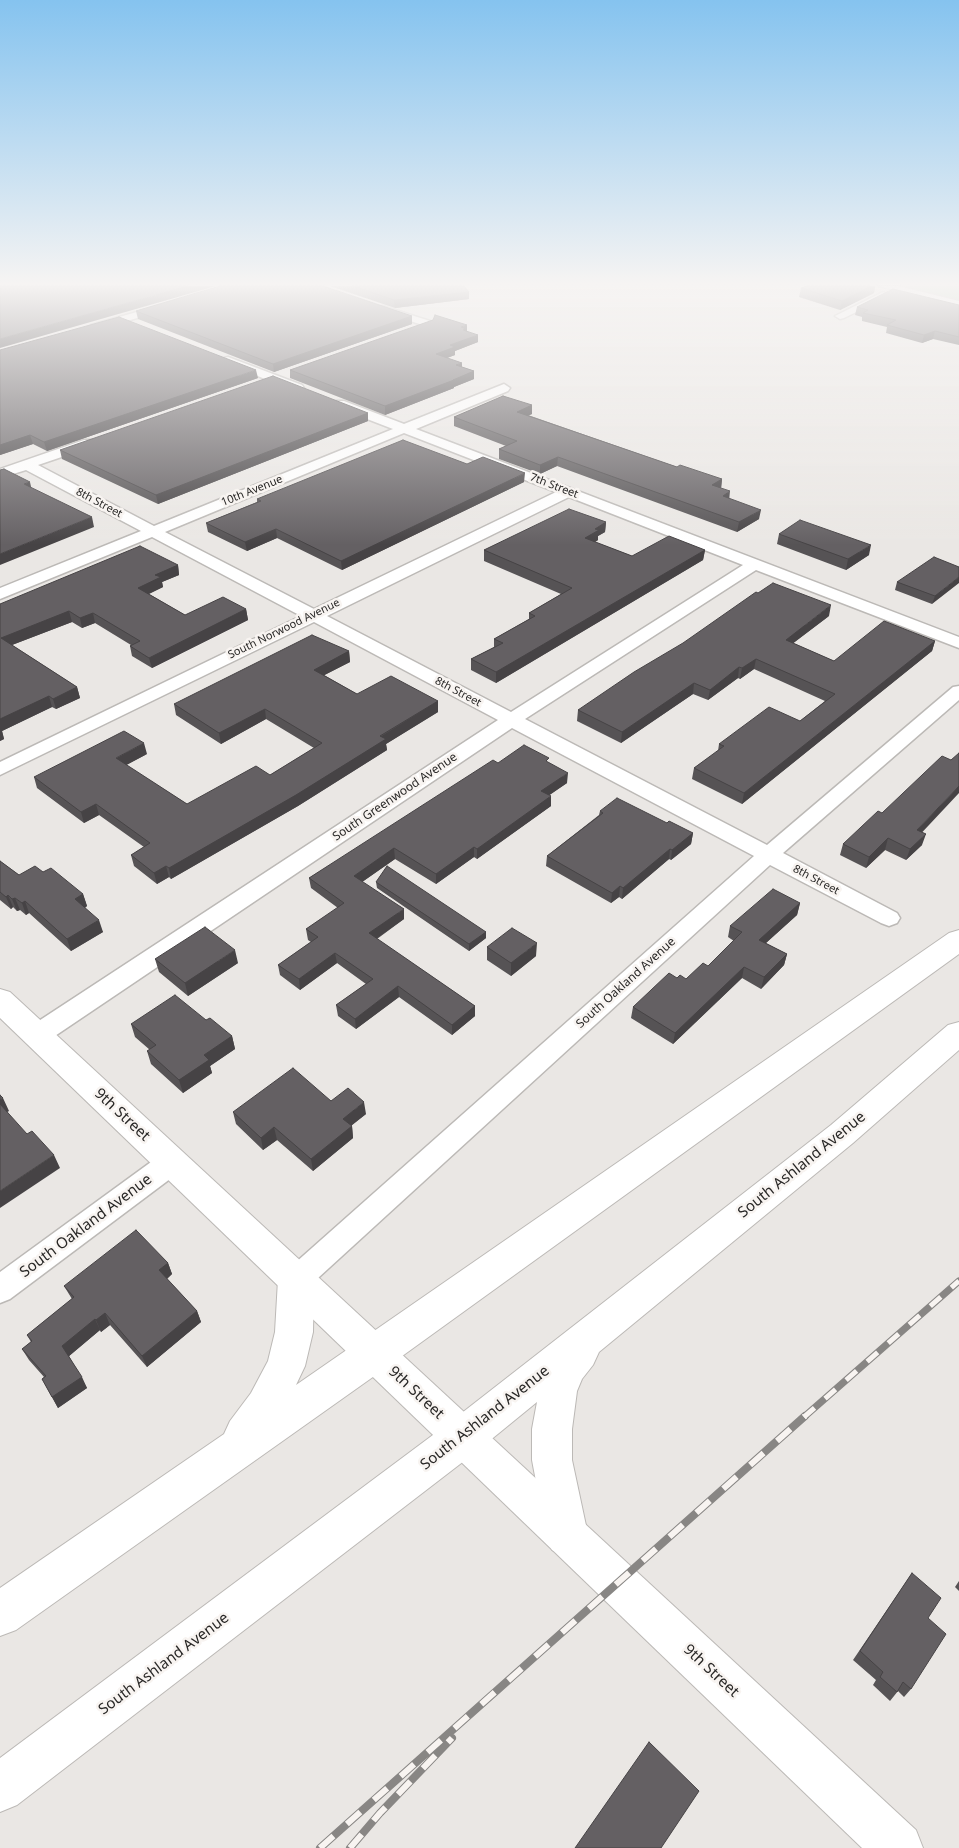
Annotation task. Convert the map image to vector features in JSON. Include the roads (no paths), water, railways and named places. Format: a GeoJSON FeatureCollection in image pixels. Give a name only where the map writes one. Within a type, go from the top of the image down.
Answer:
{"type":"FeatureCollection","features":[{"type":"Feature","properties":{"kind":"main road"},"geometry":{"type":"LineString","coordinates":[[0,1614],[955,948]]}},
{"type":"Feature","properties":{"kind":"main road","name":"9th Street"},"geometry":{"type":"LineString","coordinates":[[0,1000],[898,1848]]}},
{"type":"Feature","properties":{"kind":"main road","name":"South Ashland Avenue"},"geometry":{"type":"LineString","coordinates":[[0,1788],[463,1437],[842,1134],[959,1033]]}},
{"type":"Feature","properties":{"kind":"main road"},"geometry":{"type":"LineString","coordinates":[[228,1456],[265,1408],[286,1366],[294,1332],[296,1280]]}},
{"type":"Feature","properties":{"kind":"main road"},"geometry":{"type":"LineString","coordinates":[[567,1535],[552,1460],[554,1408],[558,1391],[568,1367],[597,1330]]}},
{"type":"Feature","properties":{"kind":"street"},"geometry":{"type":"LineString","coordinates":[[259,372],[311,393]]}},
{"type":"Feature","properties":{"kind":"street"},"geometry":{"type":"LineString","coordinates":[[256,385],[291,372]]}},
{"type":"Feature","properties":{"kind":"street","name":"10th Avenue"},"geometry":{"type":"LineString","coordinates":[[0,594],[504,388]]}},
{"type":"Feature","properties":{"kind":"street","name":"7th Street"},"geometry":{"type":"LineString","coordinates":[[330,400],[959,643]]}},
{"type":"Feature","properties":{"kind":"street"},"geometry":{"type":"LineString","coordinates":[[0,474],[100,439]]}},
{"type":"Feature","properties":{"kind":"street","name":"8th Street"},"geometry":{"type":"LineString","coordinates":[[27,465],[889,918]]}},
{"type":"Feature","properties":{"kind":"street","name":"South Norwood Avenue"},"geometry":{"type":"LineString","coordinates":[[0,769],[312,615],[568,492]]}},
{"type":"Feature","properties":{"kind":"street","name":"South Greenwood Avenue"},"geometry":{"type":"LineString","coordinates":[[37,1035],[511,720],[755,564]]}},
{"type":"Feature","properties":{"kind":"street","name":"South Oakland Avenue"},"geometry":{"type":"LineString","coordinates":[[296,1280],[768,855],[959,691]]}},
{"type":"Feature","properties":{"kind":"street","name":"South Oakland Avenue"},"geometry":{"type":"LineString","coordinates":[[0,1289],[172,1162]]}},
{"type":"Feature","properties":{"kind":"railway"},"geometry":{"type":"LineString","coordinates":[[804,1417],[959,1281]]}},
{"type":"Feature","properties":{"kind":"railway"},"geometry":{"type":"LineString","coordinates":[[320,1848],[805,1416]]}},
{"type":"Feature","properties":{"kind":"railway"},"geometry":{"type":"LineString","coordinates":[[350,1848],[380,1813],[452,1738]]}}]}
